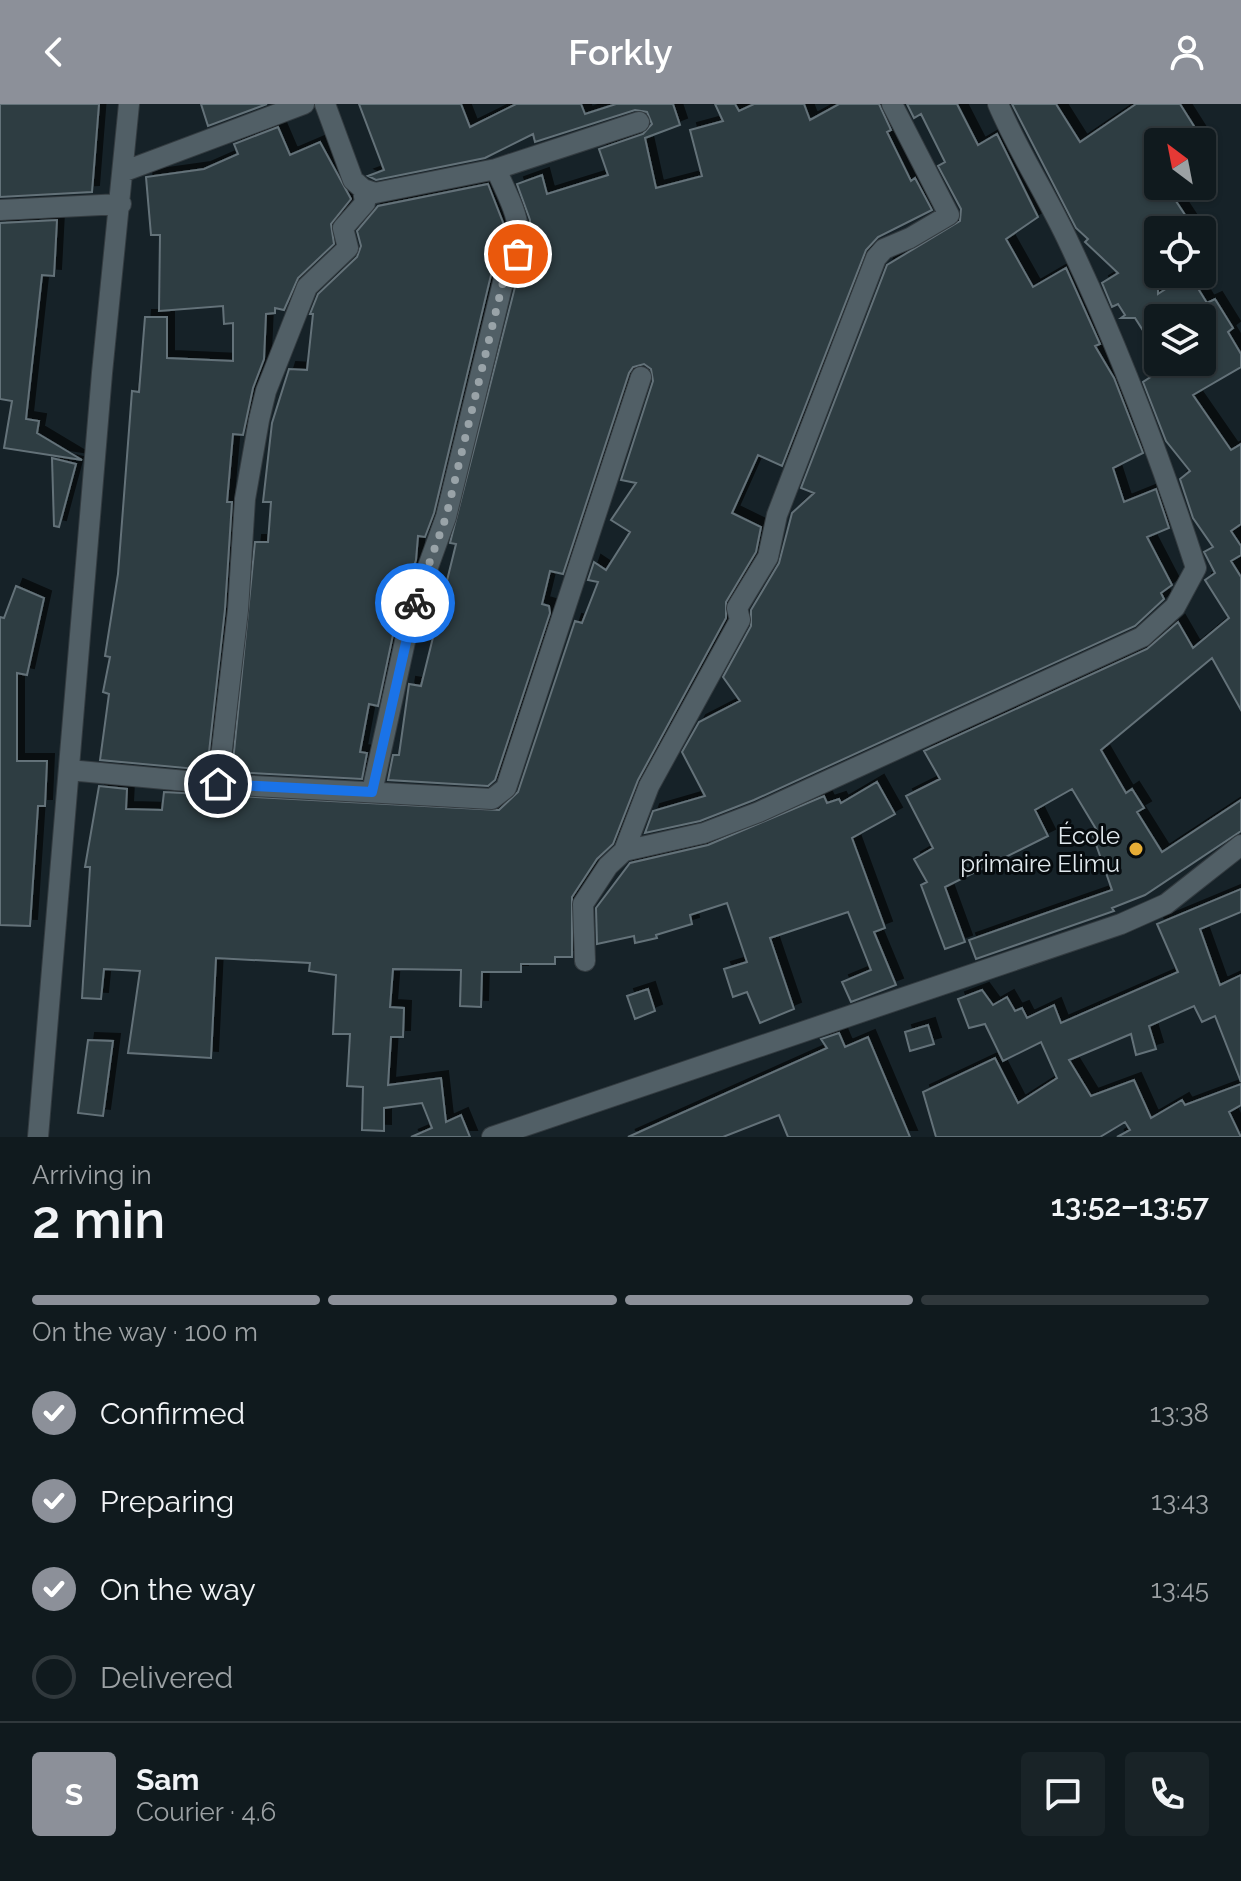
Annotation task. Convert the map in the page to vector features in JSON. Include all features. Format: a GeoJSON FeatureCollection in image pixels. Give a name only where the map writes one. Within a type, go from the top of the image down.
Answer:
{"type":"FeatureCollection","features":[{"type":"Feature","properties":{"kind":"street"},"geometry":{"type":"LineString","coordinates":[[38,1137],[102,373],[125,171],[129,104]]}},
{"type":"Feature","properties":{"kind":"street"},"geometry":{"type":"LineString","coordinates":[[125,171],[304,104]]}},
{"type":"Feature","properties":{"kind":"street"},"geometry":{"type":"LineString","coordinates":[[325,104],[353,180],[363,189],[375,193],[446,182],[496,169],[639,122]]}},
{"type":"Feature","properties":{"kind":"street"},"geometry":{"type":"LineString","coordinates":[[585,961],[583,904],[608,866],[624,851],[649,786],[740,620],[737,608],[768,557],[777,515],[840,356],[865,278],[884,249],[949,215],[892,104]]}},
{"type":"Feature","properties":{"kind":"street"},"geometry":{"type":"LineString","coordinates":[[624,851],[704,833],[759,812],[1142,637],[1175,607],[1196,568],[1149,426],[1069,242],[1019,153],[998,104]]}},
{"type":"Feature","properties":{"kind":"street"},"geometry":{"type":"LineString","coordinates":[[372,792],[411,614],[446,517],[504,278],[518,254],[519,227],[496,169]]}},
{"type":"Feature","properties":{"kind":"street"},"geometry":{"type":"LineString","coordinates":[[218,784],[238,610],[245,499],[266,391],[307,287],[346,253],[343,228],[365,203],[363,189]]}},
{"type":"Feature","properties":{"kind":"street"},"geometry":{"type":"LineString","coordinates":[[0,210],[121,204]]}},
{"type":"Feature","properties":{"kind":"street"},"geometry":{"type":"LineString","coordinates":[[69,770],[218,784],[492,799],[506,788],[641,377]]}},
{"type":"Feature","properties":{"kind":"street"},"geometry":{"type":"LineString","coordinates":[[492,1137],[1121,924],[1166,904],[1241,845]]}},
{"type":"Feature","properties":{"kind":"building"},"geometry":{"type":"Polygon","coordinates":[[[0,104],[99,104],[92,192],[0,197],[0,104]]]}},
{"type":"Feature","properties":{"kind":"building"},"geometry":{"type":"Polygon","coordinates":[[[201,104],[267,104],[208,126],[201,104]]]}},
{"type":"Feature","properties":{"kind":"building"},"geometry":{"type":"Polygon","coordinates":[[[359,104],[461,104],[470,127],[516,104],[581,104],[585,114],[616,104],[673,104],[680,125],[645,138],[656,188],[702,176],[690,130],[723,121],[715,104],[735,104],[739,111],[754,104],[804,104],[810,120],[839,104],[879,104],[891,130],[887,132],[911,181],[915,178],[932,210],[878,237],[866,250],[782,466],[758,455],[732,513],[761,527],[756,552],[726,602],[726,618],[638,780],[613,844],[597,859],[572,897],[572,957],[555,957],[555,964],[521,964],[521,972],[482,972],[481,1007],[460,1006],[461,970],[393,969],[390,1007],[404,1008],[403,1037],[391,1037],[388,1085],[441,1078],[446,1122],[461,1115],[470,1137],[411,1137],[432,1128],[422,1103],[384,1108],[384,1131],[362,1130],[363,1087],[347,1086],[350,1034],[333,1034],[336,975],[309,971],[310,963],[216,958],[211,1058],[128,1053],[140,971],[104,969],[101,999],[82,998],[90,867],[85,867],[99,786],[127,789],[126,809],[162,810],[164,792],[499,810],[518,792],[575,621],[582,623],[598,582],[588,580],[594,562],[606,570],[630,532],[611,520],[636,483],[621,480],[653,381],[651,369],[644,364],[633,367],[629,373],[563,574],[550,571],[542,604],[549,606],[550,613],[495,780],[488,786],[388,780],[393,755],[399,755],[409,684],[421,686],[456,544],[450,543],[516,283],[530,250],[530,220],[517,184],[542,175],[547,194],[608,175],[599,149],[643,134],[652,124],[647,112],[635,110],[535,142],[533,134],[485,158],[376,180],[368,176],[384,170],[359,104]]]}},
{"type":"Feature","properties":{"kind":"building"},"geometry":{"type":"Polygon","coordinates":[[[907,104],[957,104],[978,145],[997,134],[1038,217],[1006,239],[1033,287],[1066,268],[1100,344],[1095,346],[1114,378],[1143,453],[1113,468],[1124,502],[1156,489],[1169,528],[1147,537],[1172,585],[1161,593],[1164,599],[1135,626],[754,800],[700,821],[645,833],[653,811],[705,796],[682,752],[699,722],[740,701],[723,677],[751,626],[751,610],[779,563],[792,513],[814,493],[801,488],[887,265],[960,221],[961,209],[938,166],[945,162],[921,114],[914,118],[907,104]]]}},
{"type":"Feature","properties":{"kind":"building"},"geometry":{"type":"Polygon","coordinates":[[[1012,104],[1056,104],[1080,142],[1136,104],[1180,104],[1195,128],[1144,128],[1144,200],[1175,200],[1186,216],[1144,216],[1144,288],[1158,288],[1158,294],[1167,288],[1198,288],[1207,303],[1215,299],[1233,328],[1228,332],[1241,354],[1241,367],[1193,395],[1231,450],[1241,444],[1241,524],[1231,531],[1241,546],[1241,555],[1231,561],[1241,577],[1241,710],[1212,658],[1101,750],[1126,793],[1132,789],[1144,808],[1137,812],[1162,852],[1241,800],[1241,831],[1145,895],[1112,908],[1114,911],[976,959],[969,940],[1112,890],[1093,836],[1099,834],[1072,789],[1035,810],[1048,836],[945,887],[965,942],[945,949],[921,885],[927,882],[914,859],[933,848],[906,796],[940,779],[924,751],[1147,649],[1178,622],[1193,648],[1229,618],[1205,580],[1215,573],[1204,552],[1213,547],[1193,518],[1180,479],[1190,471],[1166,441],[1143,382],[1152,376],[1216,376],[1216,304],[1144,304],[1144,332],[1135,318],[1121,318],[1125,315],[1118,304],[1112,307],[1102,283],[1118,273],[1085,242],[1088,239],[1076,228],[1012,104]]]}},
{"type":"Feature","properties":{"kind":"building"},"geometry":{"type":"Polygon","coordinates":[[[278,127],[290,155],[320,142],[351,199],[331,224],[334,244],[298,278],[284,310],[275,308],[275,313],[266,314],[264,359],[253,388],[243,435],[233,434],[227,502],[232,502],[225,609],[207,770],[100,760],[109,694],[103,692],[110,657],[105,656],[118,574],[132,391],[139,392],[145,317],[167,317],[167,358],[233,361],[233,323],[224,324],[223,306],[159,311],[160,235],[151,235],[146,177],[204,169],[238,154],[234,144],[278,127]]]}},
{"type":"Feature","properties":{"kind":"building"},"geometry":{"type":"Polygon","coordinates":[[[488,184],[504,225],[504,245],[491,275],[434,513],[425,537],[418,536],[416,560],[398,611],[378,706],[369,704],[360,752],[367,753],[362,779],[232,772],[255,542],[268,542],[271,502],[263,502],[272,423],[289,369],[307,370],[313,314],[310,314],[318,294],[357,257],[361,246],[357,231],[378,206],[488,184]]]}},
{"type":"Feature","properties":{"kind":"building"},"geometry":{"type":"Polygon","coordinates":[[[57,220],[54,276],[42,275],[26,419],[39,421],[37,433],[82,460],[4,448],[12,401],[0,399],[0,223],[57,220]]]}},
{"type":"Feature","properties":{"kind":"building"},"geometry":{"type":"Polygon","coordinates":[[[52,458],[76,464],[59,527],[54,526],[52,458]]]}},
{"type":"Feature","properties":{"kind":"building"},"geometry":{"type":"Polygon","coordinates":[[[16,586],[44,598],[27,675],[17,673],[17,761],[47,761],[45,806],[38,806],[30,926],[0,925],[0,617],[4,618],[16,586]]]}},
{"type":"Feature","properties":{"kind":"building"},"geometry":{"type":"Polygon","coordinates":[[[877,782],[895,814],[852,838],[885,928],[874,932],[896,985],[851,1002],[842,982],[871,970],[848,912],[770,938],[794,1009],[760,1023],[747,992],[733,997],[724,969],[747,962],[727,903],[690,915],[692,924],[656,935],[657,938],[635,943],[634,936],[597,944],[596,908],[630,863],[708,845],[824,796],[827,803],[839,799],[841,803],[877,782]]]}},
{"type":"Feature","properties":{"kind":"building"},"geometry":{"type":"Polygon","coordinates":[[[1241,889],[1241,912],[1200,929],[1220,985],[1241,975],[1241,1082],[1215,1016],[1202,1022],[1194,1006],[1149,1026],[1156,1049],[1136,1055],[1131,1034],[1069,1060],[1091,1096],[1134,1080],[1151,1118],[1182,1100],[1185,1105],[1241,1084],[1241,1105],[1229,1112],[1241,1137],[1117,1137],[1130,1130],[1125,1122],[1100,1137],[936,1137],[923,1092],[995,1058],[1018,1103],[1057,1078],[1041,1042],[1003,1061],[985,1024],[969,1028],[958,999],[982,990],[993,1005],[1007,997],[1015,1011],[1022,1008],[1027,1018],[1054,1005],[1061,1023],[1178,972],[1157,924],[1241,889]]]}},
{"type":"Feature","properties":{"kind":"building"},"geometry":{"type":"Polygon","coordinates":[[[648,989],[655,1011],[635,1019],[627,996],[648,989]]]}},
{"type":"Feature","properties":{"kind":"building"},"geometry":{"type":"Polygon","coordinates":[[[928,1025],[934,1044],[910,1051],[905,1032],[928,1025]]]}},
{"type":"Feature","properties":{"kind":"building"},"geometry":{"type":"Polygon","coordinates":[[[839,1033],[845,1047],[868,1037],[910,1137],[788,1137],[779,1115],[723,1137],[628,1137],[827,1048],[821,1039],[839,1033]]]}},
{"type":"Feature","properties":{"kind":"building"},"geometry":{"type":"Polygon","coordinates":[[[88,1040],[113,1041],[103,1116],[78,1113],[88,1040]]]}},
{"type":"Feature","properties":{"kind":"way so far"},"geometry":{"type":"LineString","coordinates":[[415,603],[446,517],[488,357],[504,278],[518,254]]}},
{"type":"Feature","properties":{"kind":"place","name":"École primaire Elimu"},"geometry":{"type":"Point","coordinates":[1136,849]}},
{"type":"Feature","properties":{"kind":"route"},"geometry":{"type":"LineString","coordinates":[[218,784],[372,792],[415,603]]}}]}
